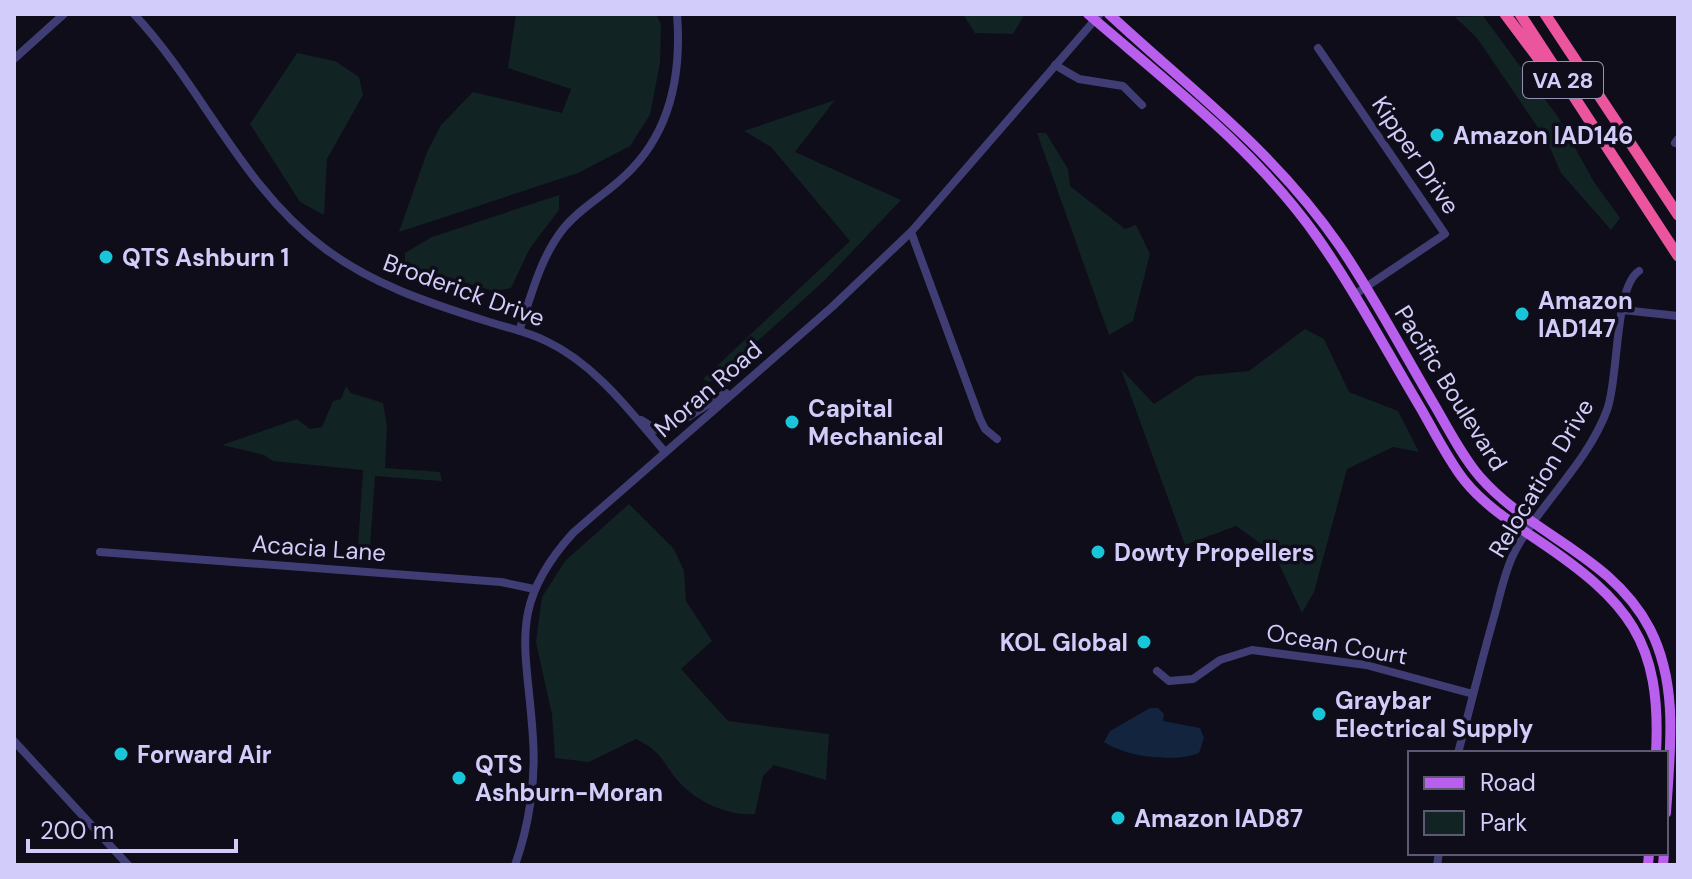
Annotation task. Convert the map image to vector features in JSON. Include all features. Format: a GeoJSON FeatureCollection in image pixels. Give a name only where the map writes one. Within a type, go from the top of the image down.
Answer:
{"type":"FeatureCollection","features":[{"type":"Feature","properties":{"kind":"highway"},"geometry":{"type":"LineString","coordinates":[[1505,14],[1605,146]]}},
{"type":"Feature","properties":{"kind":"highway","name":"VA 28"},"geometry":{"type":"LineString","coordinates":[[1520,14],[1678,256]]}},
{"type":"Feature","properties":{"kind":"highway","name":"VA 28"},"geometry":{"type":"LineString","coordinates":[[1545,14],[1678,215]]}},
{"type":"Feature","properties":{"kind":"main road","name":"Pacific Boulevard"},"geometry":{"type":"LineString","coordinates":[[1109,14],[1268,157],[1320,219],[1366,288],[1468,461],[1490,488],[1586,556],[1618,584],[1643,617],[1656,642],[1668,685],[1671,720],[1668,776]]}},
{"type":"Feature","properties":{"kind":"main road","name":"Pacific Boulevard"},"geometry":{"type":"LineString","coordinates":[[1094,16],[1215,123],[1264,172],[1311,229],[1465,480],[1487,504],[1595,580],[1635,629],[1654,681],[1656,751]]}},
{"type":"Feature","properties":{"kind":"street"},"geometry":{"type":"LineString","coordinates":[[14,59],[64,14]]}},
{"type":"Feature","properties":{"kind":"street","name":"Broderick Drive"},"geometry":{"type":"LineString","coordinates":[[134,14],[183,71],[265,195],[323,248],[389,288],[545,340],[581,363],[665,452]]}},
{"type":"Feature","properties":{"kind":"street"},"geometry":{"type":"LineString","coordinates":[[519,331],[542,267],[561,231],[578,212],[632,169],[656,136],[669,110],[678,72],[677,14]]}},
{"type":"Feature","properties":{"kind":"street","name":"Moran Road"},"geometry":{"type":"LineString","coordinates":[[515,865],[533,770],[532,722],[523,648],[534,589],[545,568],[573,533],[911,232],[1094,16]]}},
{"type":"Feature","properties":{"kind":"street","name":"Kipper Drive"},"geometry":{"type":"LineString","coordinates":[[1318,48],[1445,234],[1354,295]]}},
{"type":"Feature","properties":{"kind":"street"},"geometry":{"type":"LineString","coordinates":[[1055,65],[1079,79],[1123,86],[1142,105]]}},
{"type":"Feature","properties":{"kind":"street"},"geometry":{"type":"LineString","coordinates":[[911,232],[980,419],[985,429],[997,439]]}},
{"type":"Feature","properties":{"kind":"street","name":"Relocation Drive"},"geometry":{"type":"LineString","coordinates":[[1459,751],[1505,577],[1533,521],[1588,447],[1607,410],[1629,282],[1639,271]]}},
{"type":"Feature","properties":{"kind":"street"},"geometry":{"type":"LineString","coordinates":[[1623,310],[1678,316]]}},
{"type":"Feature","properties":{"kind":"street"},"geometry":{"type":"LineString","coordinates":[[635,417],[657,430],[672,428],[753,375]]}},
{"type":"Feature","properties":{"kind":"street","name":"Acacia Lane"},"geometry":{"type":"LineString","coordinates":[[100,552],[501,582],[534,589]]}},
{"type":"Feature","properties":{"kind":"street","name":"Ocean Court"},"geometry":{"type":"LineString","coordinates":[[1157,671],[1169,681],[1193,679],[1220,660],[1252,650],[1366,665],[1473,694]]}},
{"type":"Feature","properties":{"kind":"street"},"geometry":{"type":"LineString","coordinates":[[14,741],[128,865]]}},
{"type":"Feature","properties":{"kind":"green space"},"geometry":{"type":"Polygon","coordinates":[[[516,14],[656,14],[661,24],[660,63],[650,115],[630,146],[578,173],[399,232],[427,152],[441,125],[473,92],[562,113],[571,89],[508,68],[516,14]]]}},
{"type":"Feature","properties":{"kind":"green space"},"geometry":{"type":"Polygon","coordinates":[[[963,14],[1025,14],[1013,34],[975,33],[963,14]]]}},
{"type":"Feature","properties":{"kind":"green space"},"geometry":{"type":"Polygon","coordinates":[[[1483,16],[1558,117],[1594,182],[1620,218],[1611,230],[1561,173],[1547,141],[1477,38],[1455,17],[1483,16]]]}},
{"type":"Feature","properties":{"kind":"green space"},"geometry":{"type":"Polygon","coordinates":[[[297,53],[335,61],[359,77],[363,95],[327,159],[324,215],[300,202],[250,124],[297,53]]]}},
{"type":"Feature","properties":{"kind":"green space"},"geometry":{"type":"Polygon","coordinates":[[[835,100],[795,152],[901,200],[825,280],[709,382],[703,379],[850,241],[771,147],[744,131],[835,100]]]}},
{"type":"Feature","properties":{"kind":"green space"},"geometry":{"type":"Polygon","coordinates":[[[1037,133],[1046,133],[1068,169],[1070,186],[1125,229],[1136,225],[1150,254],[1133,321],[1109,335],[1037,133]]]}},
{"type":"Feature","properties":{"kind":"green space"},"geometry":{"type":"Polygon","coordinates":[[[559,195],[559,210],[530,248],[511,288],[494,291],[405,265],[405,253],[432,237],[559,195]]]}},
{"type":"Feature","properties":{"kind":"green space"},"geometry":{"type":"Polygon","coordinates":[[[1305,329],[1324,339],[1349,392],[1398,411],[1419,452],[1393,447],[1347,469],[1314,592],[1302,613],[1274,553],[1236,526],[1185,545],[1121,369],[1154,404],[1197,376],[1249,371],[1305,329]]]}},
{"type":"Feature","properties":{"kind":"green space"},"geometry":{"type":"Polygon","coordinates":[[[346,386],[351,393],[383,403],[387,427],[385,468],[440,472],[442,481],[375,476],[370,548],[358,547],[363,470],[273,461],[264,455],[222,445],[297,419],[310,429],[322,427],[333,401],[341,399],[346,386]]]}},
{"type":"Feature","properties":{"kind":"green space"},"geometry":{"type":"Polygon","coordinates":[[[629,504],[674,549],[684,571],[686,601],[712,641],[681,669],[728,721],[829,734],[826,780],[774,765],[763,776],[755,814],[745,814],[715,807],[696,797],[681,784],[658,754],[636,739],[589,762],[555,758],[552,715],[536,642],[542,597],[565,561],[629,504]]]}},
{"type":"Feature","properties":{"kind":"water"},"geometry":{"type":"Polygon","coordinates":[[[1150,708],[1158,708],[1164,714],[1163,721],[1200,728],[1204,738],[1199,753],[1177,758],[1151,757],[1104,742],[1110,731],[1150,708]]]}},
{"type":"Feature","properties":{"kind":"place","name":"Amazon IAD146"},"geometry":{"type":"Point","coordinates":[1437,135]}},
{"type":"Feature","properties":{"kind":"place","name":"QTS Ashburn 1"},"geometry":{"type":"Point","coordinates":[106,257]}},
{"type":"Feature","properties":{"kind":"place","name":"Amazon IAD147"},"geometry":{"type":"Point","coordinates":[1522,314]}},
{"type":"Feature","properties":{"kind":"place","name":"Capital Mechanical"},"geometry":{"type":"Point","coordinates":[792,422]}},
{"type":"Feature","properties":{"kind":"place","name":"Dowty Propellers"},"geometry":{"type":"Point","coordinates":[1098,552]}},
{"type":"Feature","properties":{"kind":"place","name":"KOL Global"},"geometry":{"type":"Point","coordinates":[1144,642]}},
{"type":"Feature","properties":{"kind":"place","name":"Graybar Electrical Supply"},"geometry":{"type":"Point","coordinates":[1319,714]}},
{"type":"Feature","properties":{"kind":"place","name":"Forward Air"},"geometry":{"type":"Point","coordinates":[121,754]}},
{"type":"Feature","properties":{"kind":"place","name":"QTS Ashburn-Moran"},"geometry":{"type":"Point","coordinates":[459,778]}},
{"type":"Feature","properties":{"kind":"place","name":"Amazon IAD87"},"geometry":{"type":"Point","coordinates":[1118,818]}}]}
